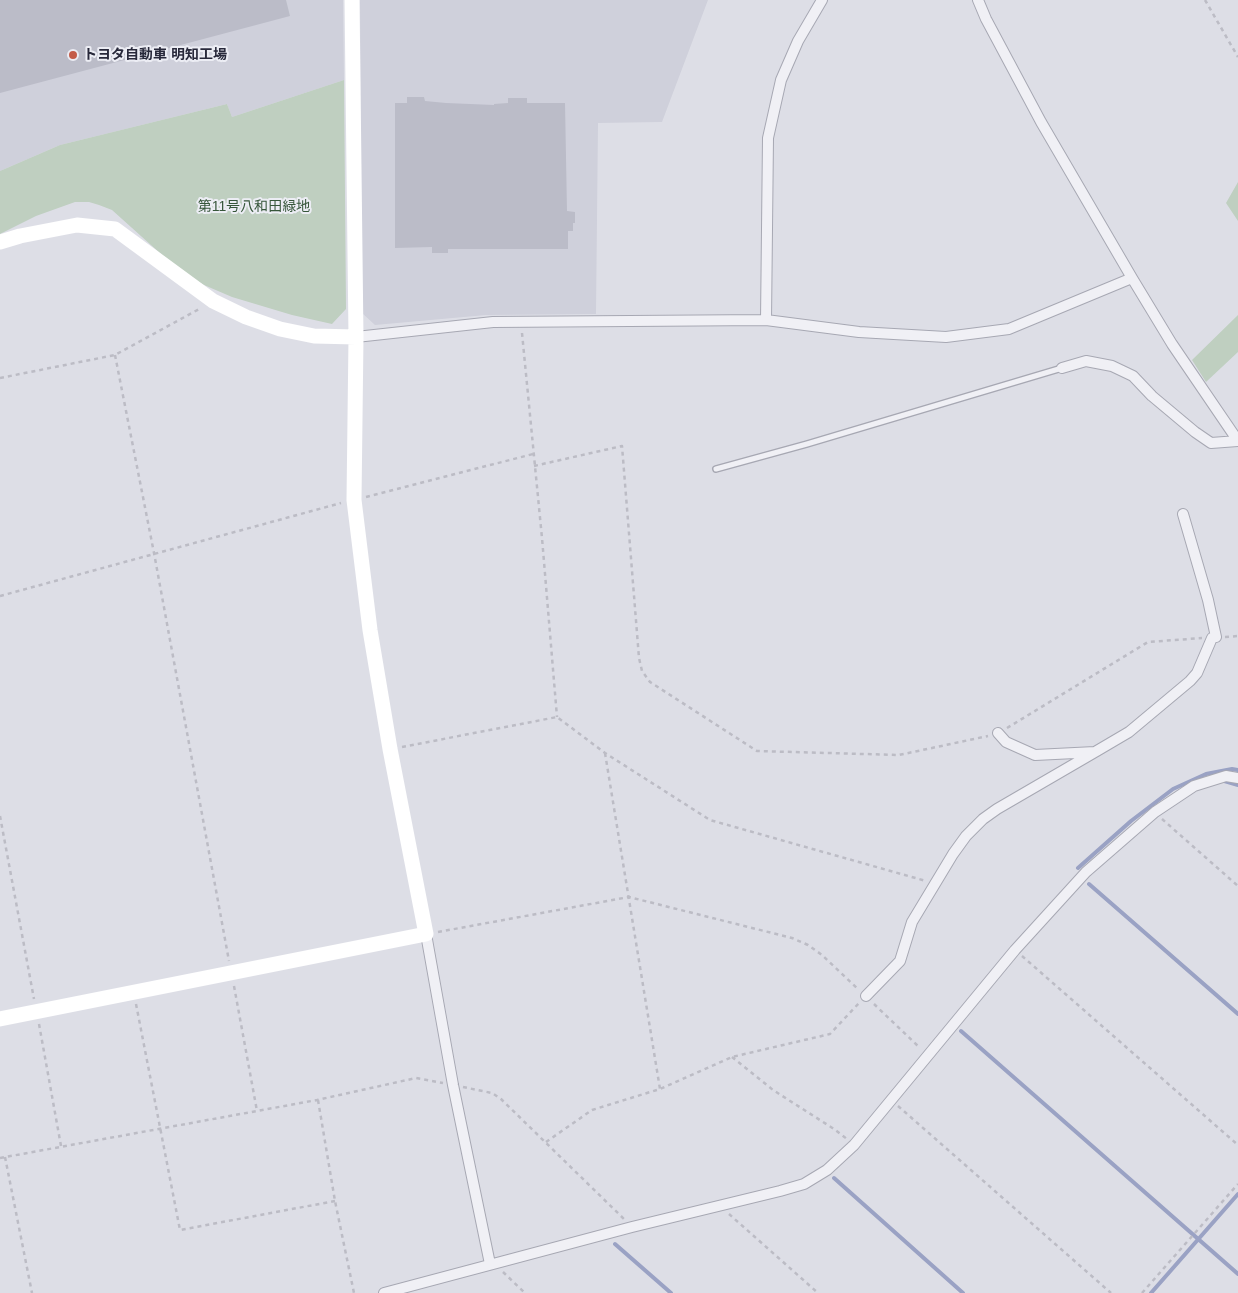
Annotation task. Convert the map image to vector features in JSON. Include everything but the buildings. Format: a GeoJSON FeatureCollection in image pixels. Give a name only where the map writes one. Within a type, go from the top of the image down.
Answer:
{"type":"FeatureCollection","features":[{"type":"Feature","properties":{"kind":"street"},"geometry":{"type":"LineString","coordinates":[[352,0],[356,337],[354,500],[370,630],[390,749],[453,1085],[490,1264]]}},
{"type":"Feature","properties":{"kind":"street"},"geometry":{"type":"LineString","coordinates":[[766,320],[768,138],[781,80],[798,41],[822,0]]}},
{"type":"Feature","properties":{"kind":"street"},"geometry":{"type":"LineString","coordinates":[[978,0],[1041,122],[1132,278],[1172,344],[1238,441],[1211,443],[1152,396],[1133,376],[1112,366],[1086,361],[1062,368]]}},
{"type":"Feature","properties":{"kind":"street"},"geometry":{"type":"LineString","coordinates":[[0,242],[20,236],[77,225],[115,229],[213,301],[280,329],[314,336],[356,337],[494,322],[766,320],[859,332],[946,337],[1009,329],[1132,278]]}},
{"type":"Feature","properties":{"kind":"street"},"geometry":{"type":"LineString","coordinates":[[866,996],[900,960],[912,922],[966,836],[983,818],[1129,732],[1197,673],[1214,637],[1208,600],[1183,514]]}},
{"type":"Feature","properties":{"kind":"street"},"geometry":{"type":"LineString","coordinates":[[998,733],[1006,742],[1035,755],[1095,752]]}},
{"type":"Feature","properties":{"kind":"street"},"geometry":{"type":"LineString","coordinates":[[384,1293],[632,1227],[780,1192],[804,1184],[827,1170],[854,1145],[1016,950],[1086,872],[1154,812],[1194,786],[1226,776],[1238,778]]}},
{"type":"Feature","properties":{"kind":"street"},"geometry":{"type":"LineString","coordinates":[[0,1019],[426,934]]}},
{"type":"Feature","properties":{"kind":"lane"},"geometry":{"type":"LineString","coordinates":[[716,469],[807,444],[1062,368]]}},
{"type":"Feature","properties":{"kind":"path"},"geometry":{"type":"LineString","coordinates":[[1204,0],[1238,57]]}},
{"type":"Feature","properties":{"kind":"path"},"geometry":{"type":"LineString","coordinates":[[0,378],[115,356],[213,301]]}},
{"type":"Feature","properties":{"kind":"path"},"geometry":{"type":"LineString","coordinates":[[521,322],[557,717]]}},
{"type":"Feature","properties":{"kind":"path"},"geometry":{"type":"LineString","coordinates":[[115,356],[154,553],[257,1112]]}},
{"type":"Feature","properties":{"kind":"path"},"geometry":{"type":"LineString","coordinates":[[534,466],[622,446],[639,658],[642,671],[650,682],[757,751],[898,755],[998,733],[1148,642],[1238,636]]}},
{"type":"Feature","properties":{"kind":"path"},"geometry":{"type":"LineString","coordinates":[[0,596],[154,553],[533,454]]}},
{"type":"Feature","properties":{"kind":"path"},"geometry":{"type":"LineString","coordinates":[[390,749],[557,717],[606,753],[710,820],[935,884]]}},
{"type":"Feature","properties":{"kind":"path"},"geometry":{"type":"LineString","coordinates":[[606,753],[660,1089]]}},
{"type":"Feature","properties":{"kind":"path"},"geometry":{"type":"LineString","coordinates":[[1154,812],[1238,886]]}},
{"type":"Feature","properties":{"kind":"path"},"geometry":{"type":"LineString","coordinates":[[0,816],[61,1146]]}},
{"type":"Feature","properties":{"kind":"path"},"geometry":{"type":"LineString","coordinates":[[426,934],[629,897],[792,938],[808,945],[866,996],[927,1055]]}},
{"type":"Feature","properties":{"kind":"path"},"geometry":{"type":"LineString","coordinates":[[1016,950],[1238,1145]]}},
{"type":"Feature","properties":{"kind":"path"},"geometry":{"type":"LineString","coordinates":[[134,993],[180,1230],[335,1201]]}},
{"type":"Feature","properties":{"kind":"path"},"geometry":{"type":"LineString","coordinates":[[546,1142],[592,1110],[660,1089],[732,1057],[830,1034],[866,996]]}},
{"type":"Feature","properties":{"kind":"path"},"geometry":{"type":"LineString","coordinates":[[732,1057],[773,1090],[834,1129],[854,1145]]}},
{"type":"Feature","properties":{"kind":"path"},"geometry":{"type":"LineString","coordinates":[[0,1158],[257,1112],[416,1078],[492,1093],[501,1099],[632,1227]]}},
{"type":"Feature","properties":{"kind":"path"},"geometry":{"type":"LineString","coordinates":[[317,1100],[354,1293]]}},
{"type":"Feature","properties":{"kind":"path"},"geometry":{"type":"LineString","coordinates":[[891,1100],[1111,1293]]}},
{"type":"Feature","properties":{"kind":"path"},"geometry":{"type":"LineString","coordinates":[[6,1157],[32,1293]]}},
{"type":"Feature","properties":{"kind":"path"},"geometry":{"type":"LineString","coordinates":[[1142,1293],[1238,1184]]}},
{"type":"Feature","properties":{"kind":"path"},"geometry":{"type":"LineString","coordinates":[[722,1206],[735,1220],[818,1293]]}},
{"type":"Feature","properties":{"kind":"path"},"geometry":{"type":"LineString","coordinates":[[490,1264],[501,1270],[525,1293]]}},
{"type":"Feature","properties":{"kind":"shaded area","name":"トヨタ自動車 明知工場"},"geometry":{"type":"Polygon","coordinates":[[[0,0],[343,0],[344,80],[232,117],[227,104],[60,145],[0,171],[0,0]]]}},
{"type":"Feature","properties":{"kind":"shaded area"},"geometry":{"type":"Polygon","coordinates":[[[360,0],[708,0],[662,122],[598,123],[596,314],[486,315],[375,325],[362,313],[360,0]]]}},
{"type":"Feature","properties":{"kind":"green space","name":"第11号八和田緑地"},"geometry":{"type":"Polygon","coordinates":[[[344,80],[346,309],[332,324],[292,315],[232,297],[204,285],[181,272],[112,210],[89,202],[75,202],[36,216],[0,234],[0,171],[60,145],[227,104],[232,117],[344,80]]]}},
{"type":"Feature","properties":{"kind":"green space"},"geometry":{"type":"Polygon","coordinates":[[[1238,182],[1238,221],[1226,203],[1238,182]]]}},
{"type":"Feature","properties":{"kind":"green space"},"geometry":{"type":"Polygon","coordinates":[[[1238,315],[1238,352],[1206,382],[1192,360],[1238,315]]]}},
{"type":"Feature","properties":{"kind":"waterway"},"geometry":{"type":"LineString","coordinates":[[1078,868],[1131,821],[1173,789],[1206,774],[1232,769],[1238,770]]}},
{"type":"Feature","properties":{"kind":"waterway"},"geometry":{"type":"LineString","coordinates":[[1221,780],[1238,785]]}},
{"type":"Feature","properties":{"kind":"waterway"},"geometry":{"type":"LineString","coordinates":[[1089,884],[1238,1014]]}},
{"type":"Feature","properties":{"kind":"waterway"},"geometry":{"type":"LineString","coordinates":[[961,1031],[1238,1274]]}},
{"type":"Feature","properties":{"kind":"waterway"},"geometry":{"type":"LineString","coordinates":[[834,1178],[963,1293]]}},
{"type":"Feature","properties":{"kind":"waterway"},"geometry":{"type":"LineString","coordinates":[[1151,1293],[1238,1194]]}},
{"type":"Feature","properties":{"kind":"waterway"},"geometry":{"type":"LineString","coordinates":[[615,1244],[671,1293]]}},
{"type":"Feature","properties":{"kind":"place","name":"トヨタ自動車 明知工場"},"geometry":{"type":"Point","coordinates":[73,55]}}]}
